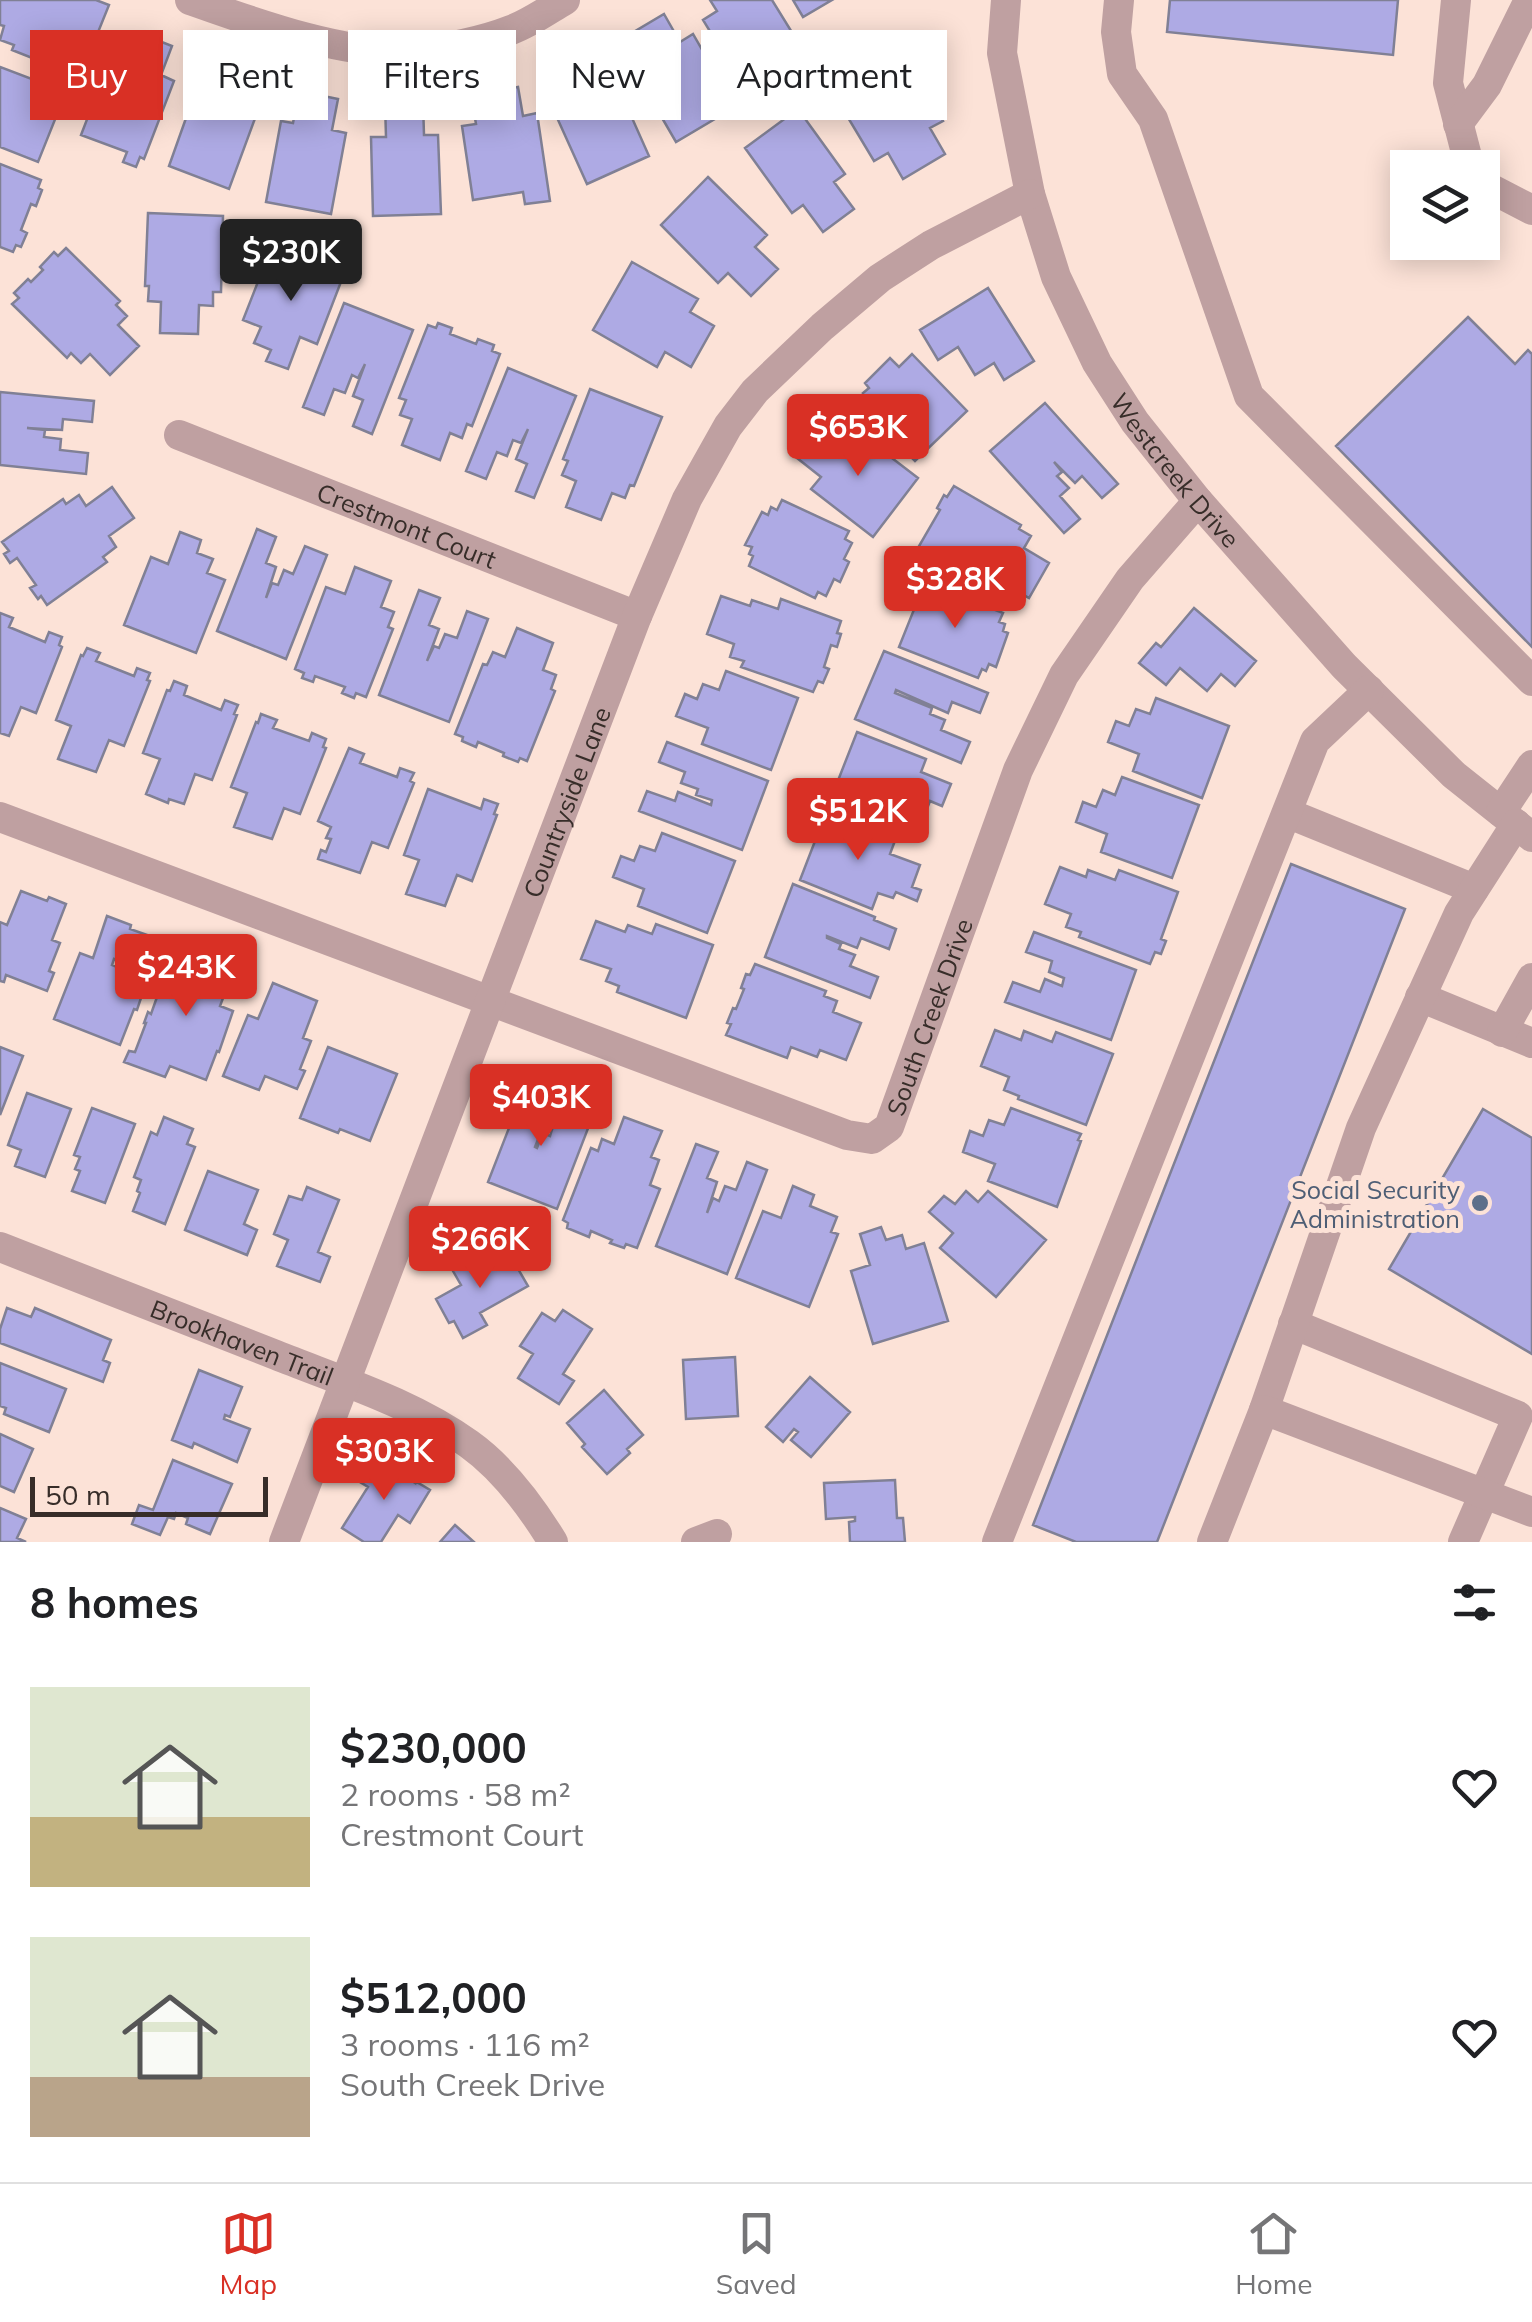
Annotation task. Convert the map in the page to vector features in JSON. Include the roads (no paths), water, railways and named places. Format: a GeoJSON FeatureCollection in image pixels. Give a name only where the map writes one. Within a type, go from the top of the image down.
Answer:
{"type":"FeatureCollection","features":[{"type":"Feature","properties":{"kind":"street"},"geometry":{"type":"LineString","coordinates":[[190,0],[305,37],[367,49],[412,52],[513,30],[565,0]]}},
{"type":"Feature","properties":{"kind":"street","name":"Westcreek Drive"},"geometry":{"type":"LineString","coordinates":[[1006,0],[1002,54],[1030,194],[1056,277],[1097,363],[1135,422],[1198,501],[1344,666],[1454,775],[1516,824]]}},
{"type":"Feature","properties":{"kind":"street"},"geometry":{"type":"LineString","coordinates":[[1119,0],[1116,32],[1122,74],[1154,119],[1248,396],[1532,682]]}},
{"type":"Feature","properties":{"kind":"street"},"geometry":{"type":"LineString","coordinates":[[1456,0],[1448,83],[1465,150]]}},
{"type":"Feature","properties":{"kind":"street"},"geometry":{"type":"LineString","coordinates":[[1458,124],[1487,85],[1528,0]]}},
{"type":"Feature","properties":{"kind":"street"},"geometry":{"type":"LineString","coordinates":[[1500,191],[1530,203]]}},
{"type":"Feature","properties":{"kind":"street","name":"Countryside Lane"},"geometry":{"type":"LineString","coordinates":[[284,1542],[637,616],[688,499],[728,426],[755,391],[880,278],[931,245],[1030,194]]}},
{"type":"Feature","properties":{"kind":"street","name":"Crestmont Court"},"geometry":{"type":"LineString","coordinates":[[178,435],[637,616]]}},
{"type":"Feature","properties":{"kind":"street","name":"South Creek Drive"},"geometry":{"type":"LineString","coordinates":[[0,817],[847,1135],[872,1139],[889,1127],[1018,770],[1064,676],[1130,579],[1198,501]]}},
{"type":"Feature","properties":{"kind":"street"},"geometry":{"type":"LineString","coordinates":[[998,1542],[1315,741],[1369,690]]}},
{"type":"Feature","properties":{"kind":"street"},"geometry":{"type":"LineString","coordinates":[[1212,1542],[1264,1410],[1361,1128],[1459,913],[1516,824],[1532,765]]}},
{"type":"Feature","properties":{"kind":"street"},"geometry":{"type":"LineString","coordinates":[[1287,814],[1474,889]]}},
{"type":"Feature","properties":{"kind":"street"},"geometry":{"type":"LineString","coordinates":[[1502,1032],[1532,978]]}},
{"type":"Feature","properties":{"kind":"street"},"geometry":{"type":"LineString","coordinates":[[1420,997],[1532,1042]]}},
{"type":"Feature","properties":{"kind":"street","name":"Brookhaven Trail"},"geometry":{"type":"LineString","coordinates":[[0,1248],[424,1416],[471,1445],[501,1473],[535,1513],[553,1542]]}},
{"type":"Feature","properties":{"kind":"street"},"geometry":{"type":"LineString","coordinates":[[1293,1324],[1518,1416],[1463,1542]]}},
{"type":"Feature","properties":{"kind":"street"},"geometry":{"type":"LineString","coordinates":[[1264,1410],[1532,1512]]}},
{"type":"Feature","properties":{"kind":"place","name":"Social Security Administration"},"geometry":{"type":"Point","coordinates":[1480,1203]}}]}
